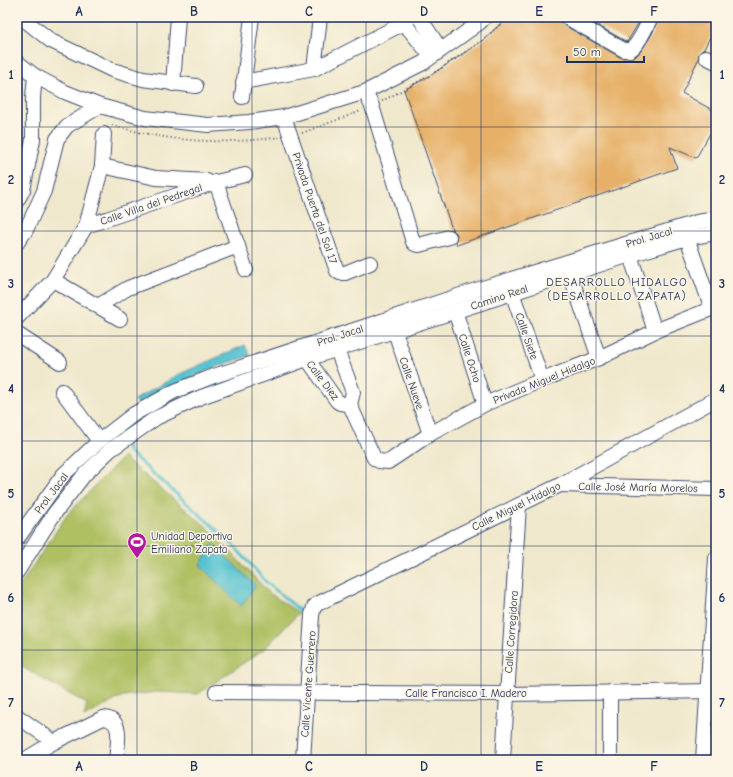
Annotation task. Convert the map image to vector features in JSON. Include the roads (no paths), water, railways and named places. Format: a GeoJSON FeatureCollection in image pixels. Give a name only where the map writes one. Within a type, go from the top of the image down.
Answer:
{"type":"FeatureCollection","features":[{"type":"Feature","properties":{"kind":"street"},"geometry":{"type":"LineString","coordinates":[[21,17],[51,41],[112,70],[142,79],[196,86]]}},
{"type":"Feature","properties":{"kind":"street"},"geometry":{"type":"LineString","coordinates":[[173,84],[178,17]]}},
{"type":"Feature","properties":{"kind":"street"},"geometry":{"type":"LineString","coordinates":[[242,97],[252,17]]}},
{"type":"Feature","properties":{"kind":"street"},"geometry":{"type":"LineString","coordinates":[[314,69],[320,17]]}},
{"type":"Feature","properties":{"kind":"street"},"geometry":{"type":"LineString","coordinates":[[418,17],[433,49]]}},
{"type":"Feature","properties":{"kind":"street"},"geometry":{"type":"LineString","coordinates":[[17,62],[35,76],[65,92],[100,106],[145,118],[208,125],[284,117],[366,92],[423,64],[433,49],[479,23],[485,17]]}},
{"type":"Feature","properties":{"kind":"street"},"geometry":{"type":"LineString","coordinates":[[566,17],[624,50],[630,50],[634,47],[651,17]]}},
{"type":"Feature","properties":{"kind":"street"},"geometry":{"type":"LineString","coordinates":[[243,82],[314,69],[407,20],[433,49]]}},
{"type":"Feature","properties":{"kind":"street"},"geometry":{"type":"LineString","coordinates":[[17,201],[22,190],[33,140],[33,97],[35,76]]}},
{"type":"Feature","properties":{"kind":"street"},"geometry":{"type":"LineString","coordinates":[[366,92],[372,106],[415,244],[419,245],[449,236]]}},
{"type":"Feature","properties":{"kind":"street"},"geometry":{"type":"LineString","coordinates":[[17,243],[26,230],[44,191],[57,139],[66,126],[100,106]]}},
{"type":"Feature","properties":{"kind":"street","name":"Privada Puerta del Sol 17"},"geometry":{"type":"LineString","coordinates":[[284,117],[337,271],[340,273],[345,273],[370,263]]}},
{"type":"Feature","properties":{"kind":"street","name":"Calle Villa del Pedregal"},"geometry":{"type":"LineString","coordinates":[[17,318],[53,280],[86,226],[102,166],[104,134]]}},
{"type":"Feature","properties":{"kind":"street","name":"Calle Villa del Pedregal"},"geometry":{"type":"LineString","coordinates":[[102,166],[156,178],[216,182]]}},
{"type":"Feature","properties":{"kind":"street","name":"Calle Villa del Pedregal"},"geometry":{"type":"LineString","coordinates":[[86,226],[216,182],[245,175]]}},
{"type":"Feature","properties":{"kind":"street"},"geometry":{"type":"LineString","coordinates":[[216,182],[246,270]]}},
{"type":"Feature","properties":{"kind":"street","name":"Prol. Jacal"},"geometry":{"type":"LineString","coordinates":[[17,572],[54,514],[80,480],[110,450],[156,418],[304,353],[476,290],[697,222],[716,219]]}},
{"type":"Feature","properties":{"kind":"street","name":"Camino Real"},"geometry":{"type":"LineString","coordinates":[[304,353],[337,350],[630,255],[687,238],[716,233]]}},
{"type":"Feature","properties":{"kind":"street"},"geometry":{"type":"LineString","coordinates":[[687,238],[714,308]]}},
{"type":"Feature","properties":{"kind":"street"},"geometry":{"type":"LineString","coordinates":[[98,306],[128,288],[238,246]]}},
{"type":"Feature","properties":{"kind":"street"},"geometry":{"type":"LineString","coordinates":[[630,255],[655,331]]}},
{"type":"Feature","properties":{"kind":"street"},"geometry":{"type":"LineString","coordinates":[[570,274],[599,358]]}},
{"type":"Feature","properties":{"kind":"street"},"geometry":{"type":"LineString","coordinates":[[53,280],[120,319]]}},
{"type":"Feature","properties":{"kind":"street","name":"Calle Siete"},"geometry":{"type":"LineString","coordinates":[[512,292],[542,380]]}},
{"type":"Feature","properties":{"kind":"street","name":"Privada Miguel Hidalgo"},"geometry":{"type":"LineString","coordinates":[[379,461],[388,462],[430,434],[484,404],[599,358],[655,331],[714,308]]}},
{"type":"Feature","properties":{"kind":"street","name":"Calle Ocho"},"geometry":{"type":"LineString","coordinates":[[455,312],[484,404]]}},
{"type":"Feature","properties":{"kind":"street","name":"Calle Nueve"},"geometry":{"type":"LineString","coordinates":[[394,332],[430,434]]}},
{"type":"Feature","properties":{"kind":"street"},"geometry":{"type":"LineString","coordinates":[[17,334],[60,362]]}},
{"type":"Feature","properties":{"kind":"street","name":"Calle Diez"},"geometry":{"type":"LineString","coordinates":[[337,350],[353,392],[350,405],[374,458],[379,461]]}},
{"type":"Feature","properties":{"kind":"street","name":"Prol. Jacal"},"geometry":{"type":"LineString","coordinates":[[17,538],[63,475],[99,441],[134,414],[175,391],[214,376],[304,353]]}},
{"type":"Feature","properties":{"kind":"street","name":"Calle Diez"},"geometry":{"type":"LineString","coordinates":[[304,353],[336,401],[350,405]]}},
{"type":"Feature","properties":{"kind":"street"},"geometry":{"type":"LineString","coordinates":[[62,391],[94,432],[99,441]]}},
{"type":"Feature","properties":{"kind":"street","name":"Calle Miguel Hidalgo"},"geometry":{"type":"LineString","coordinates":[[314,607],[323,600],[560,485],[716,399]]}},
{"type":"Feature","properties":{"kind":"street","name":"Calle José María Morelos"},"geometry":{"type":"LineString","coordinates":[[560,485],[716,489]]}},
{"type":"Feature","properties":{"kind":"street","name":"Calle Corregidora"},"geometry":{"type":"LineString","coordinates":[[503,760],[519,504]]}},
{"type":"Feature","properties":{"kind":"street"},"geometry":{"type":"LineString","coordinates":[[703,760],[712,691],[716,558]]}},
{"type":"Feature","properties":{"kind":"street","name":"Calle Vicente Guerrero"},"geometry":{"type":"LineString","coordinates":[[303,760],[314,607]]}},
{"type":"Feature","properties":{"kind":"street","name":"Calle Francisco I. Madero"},"geometry":{"type":"LineString","coordinates":[[216,692],[507,694],[712,691]]}},
{"type":"Feature","properties":{"kind":"street"},"geometry":{"type":"LineString","coordinates":[[610,692],[610,760]]}},
{"type":"Feature","properties":{"kind":"street"},"geometry":{"type":"LineString","coordinates":[[17,716],[54,742]]}},
{"type":"Feature","properties":{"kind":"street"},"geometry":{"type":"LineString","coordinates":[[25,760],[54,742],[104,718],[113,720],[117,725],[116,760]]}},
{"type":"Feature","properties":{"kind":"water"},"geometry":{"type":"Polygon","coordinates":[[[245,345],[250,356],[207,371],[139,405],[134,400],[178,375],[245,345]]]}},
{"type":"Feature","properties":{"kind":"water"},"geometry":{"type":"Polygon","coordinates":[[[213,544],[256,586],[241,606],[200,565],[213,544]]]}},
{"type":"Feature","properties":{"kind":"waterway"},"geometry":{"type":"LineString","coordinates":[[133,423],[144,416]]}},
{"type":"Feature","properties":{"kind":"waterway"},"geometry":{"type":"LineString","coordinates":[[127,444],[128,451],[216,529],[234,546],[267,583],[303,613]]}},
{"type":"Feature","properties":{"kind":"place","name":"Unidad Deportiva Emiliano Zapata"},"geometry":{"type":"Point","coordinates":[137,559]}},
{"type":"Feature","properties":{"kind":"district","name":"DESARROLLO HIDALGO (DESARROLLO ZAPATA)"},"geometry":{"type":"Point","coordinates":[617,289]}}]}
